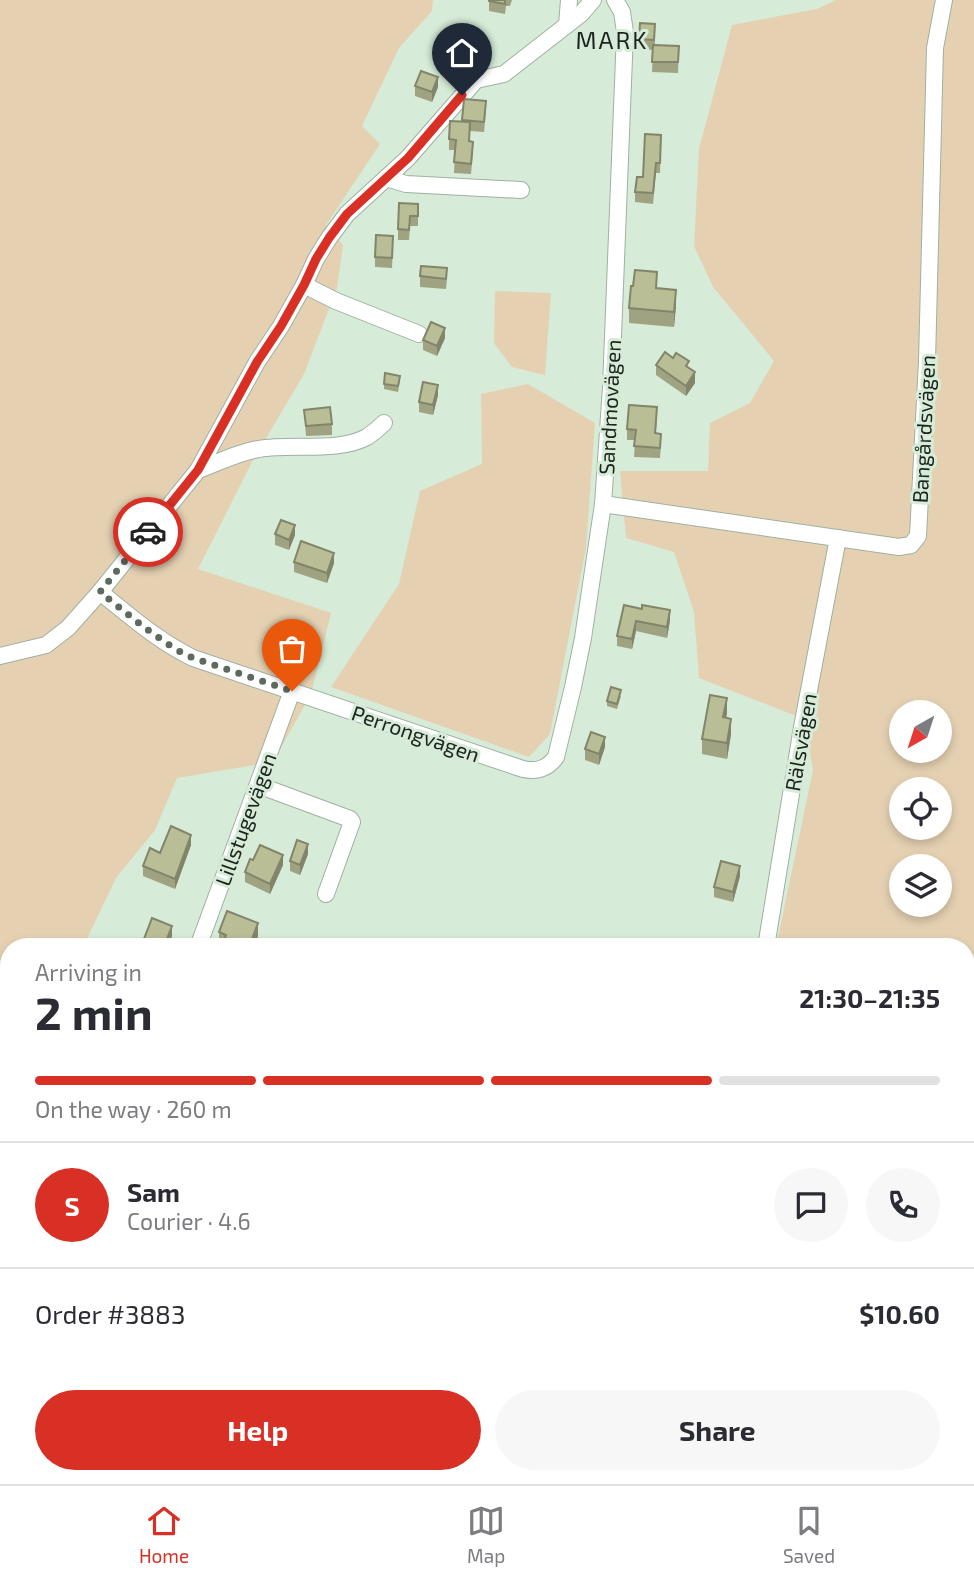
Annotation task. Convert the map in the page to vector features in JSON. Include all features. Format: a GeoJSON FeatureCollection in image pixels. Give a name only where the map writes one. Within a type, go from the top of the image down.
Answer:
{"type":"FeatureCollection","features":[{"type":"Feature","properties":{"kind":"street"},"geometry":{"type":"LineString","coordinates":[[567,25],[569,0]]}},
{"type":"Feature","properties":{"kind":"street"},"geometry":{"type":"LineString","coordinates":[[0,656],[46,645],[68,628],[198,470],[257,362],[304,285],[316,259],[341,222],[362,199],[408,158],[476,80],[505,74],[581,14],[593,0]]}},
{"type":"Feature","properties":{"kind":"street","name":"Sandmovägen"},"geometry":{"type":"LineString","coordinates":[[508,764],[533,771],[551,764],[556,757],[583,638],[603,504],[611,387],[625,32],[622,12],[615,0]]}},
{"type":"Feature","properties":{"kind":"street","name":"Bangårdsvägen"},"geometry":{"type":"LineString","coordinates":[[603,504],[899,547],[911,545],[918,536],[927,361],[935,48],[944,0]]}},
{"type":"Feature","properties":{"kind":"street"},"geometry":{"type":"LineString","coordinates":[[386,178],[406,184],[522,190]]}},
{"type":"Feature","properties":{"kind":"street"},"geometry":{"type":"LineString","coordinates":[[304,285],[347,306],[419,334]]}},
{"type":"Feature","properties":{"kind":"street"},"geometry":{"type":"LineString","coordinates":[[198,470],[262,448],[331,445],[356,441],[369,436],[384,423]]}},
{"type":"Feature","properties":{"kind":"street","name":"Rälsvägen"},"geometry":{"type":"LineString","coordinates":[[767,938],[802,727],[838,538]]}},
{"type":"Feature","properties":{"kind":"street","name":"Perrongvägen"},"geometry":{"type":"LineString","coordinates":[[100,592],[175,649],[193,658],[508,764]]}},
{"type":"Feature","properties":{"kind":"street","name":"Lillstugevägen"},"geometry":{"type":"LineString","coordinates":[[201,938],[292,691]]}},
{"type":"Feature","properties":{"kind":"street"},"geometry":{"type":"LineString","coordinates":[[258,785],[352,822],[326,894]]}},
{"type":"Feature","properties":{"kind":"shaded area"},"geometry":{"type":"Polygon","coordinates":[[[0,0],[433,0],[432,11],[399,48],[362,126],[380,144],[326,225],[343,245],[337,288],[304,374],[252,462],[198,569],[331,613],[311,694],[273,762],[177,778],[155,830],[116,878],[87,938],[0,938],[0,0]]]}},
{"type":"Feature","properties":{"kind":"shaded area"},"geometry":{"type":"Polygon","coordinates":[[[836,0],[974,0],[974,938],[778,938],[813,770],[804,719],[699,678],[694,612],[674,552],[626,538],[620,471],[708,471],[710,423],[750,403],[774,361],[713,287],[694,246],[699,149],[732,25],[817,9],[836,0]]]}},
{"type":"Feature","properties":{"kind":"shaded area"},"geometry":{"type":"Polygon","coordinates":[[[495,291],[551,293],[545,375],[512,367],[494,343],[495,291]]]}},
{"type":"Feature","properties":{"kind":"shaded area"},"geometry":{"type":"Polygon","coordinates":[[[528,384],[595,423],[586,548],[550,734],[529,757],[331,687],[399,584],[420,491],[482,464],[481,394],[528,384]]]}},
{"type":"Feature","properties":{"kind":"building"},"geometry":{"type":"Polygon","coordinates":[[[505,0],[505,4],[489,1],[505,0]]]}},
{"type":"Feature","properties":{"kind":"building"},"geometry":{"type":"Polygon","coordinates":[[[640,23],[655,24],[654,40],[639,39],[640,23]]]}},
{"type":"Feature","properties":{"kind":"building"},"geometry":{"type":"Polygon","coordinates":[[[653,45],[679,46],[678,62],[652,62],[653,45]]]}},
{"type":"Feature","properties":{"kind":"building"},"geometry":{"type":"Polygon","coordinates":[[[421,71],[438,77],[432,92],[415,86],[421,71]]]}},
{"type":"Feature","properties":{"kind":"building"},"geometry":{"type":"Polygon","coordinates":[[[464,99],[486,101],[484,122],[462,120],[464,99]]]}},
{"type":"Feature","properties":{"kind":"building"},"geometry":{"type":"Polygon","coordinates":[[[450,121],[470,122],[469,141],[473,142],[471,164],[454,162],[456,140],[449,139],[450,121]]]}},
{"type":"Feature","properties":{"kind":"building"},"geometry":{"type":"Polygon","coordinates":[[[645,134],[661,135],[660,163],[656,163],[653,193],[635,192],[637,177],[643,177],[645,134]]]}},
{"type":"Feature","properties":{"kind":"building"},"geometry":{"type":"Polygon","coordinates":[[[399,203],[418,204],[418,216],[410,216],[409,230],[398,229],[399,203]]]}},
{"type":"Feature","properties":{"kind":"building"},"geometry":{"type":"Polygon","coordinates":[[[376,235],[393,236],[392,258],[375,257],[376,235]]]}},
{"type":"Feature","properties":{"kind":"building"},"geometry":{"type":"Polygon","coordinates":[[[421,266],[447,268],[446,279],[420,276],[421,266]]]}},
{"type":"Feature","properties":{"kind":"building"},"geometry":{"type":"Polygon","coordinates":[[[635,270],[657,272],[656,288],[676,290],[674,312],[629,308],[635,270]]]}},
{"type":"Feature","properties":{"kind":"building"},"geometry":{"type":"Polygon","coordinates":[[[431,322],[445,328],[437,346],[423,340],[431,322]]]}},
{"type":"Feature","properties":{"kind":"building"},"geometry":{"type":"Polygon","coordinates":[[[665,352],[673,358],[676,353],[689,361],[686,366],[695,372],[686,386],[656,365],[665,352]]]}},
{"type":"Feature","properties":{"kind":"building"},"geometry":{"type":"Polygon","coordinates":[[[385,373],[400,376],[398,386],[384,384],[385,373]]]}},
{"type":"Feature","properties":{"kind":"building"},"geometry":{"type":"Polygon","coordinates":[[[423,382],[438,385],[433,405],[419,402],[423,382]]]}},
{"type":"Feature","properties":{"kind":"building"},"geometry":{"type":"Polygon","coordinates":[[[629,405],[657,407],[655,433],[661,434],[660,448],[634,446],[636,430],[627,429],[629,405]]]}},
{"type":"Feature","properties":{"kind":"building"},"geometry":{"type":"Polygon","coordinates":[[[330,407],[332,424],[306,426],[304,410],[330,407]]]}},
{"type":"Feature","properties":{"kind":"building"},"geometry":{"type":"Polygon","coordinates":[[[281,520],[295,525],[289,540],[275,534],[281,520]]]}},
{"type":"Feature","properties":{"kind":"building"},"geometry":{"type":"Polygon","coordinates":[[[301,541],[334,553],[327,573],[294,562],[301,541]]]}},
{"type":"Feature","properties":{"kind":"building"},"geometry":{"type":"Polygon","coordinates":[[[624,605],[670,610],[667,627],[636,621],[632,639],[617,636],[624,605]]]}},
{"type":"Feature","properties":{"kind":"building"},"geometry":{"type":"Polygon","coordinates":[[[611,687],[621,690],[617,704],[607,701],[611,687]]]}},
{"type":"Feature","properties":{"kind":"building"},"geometry":{"type":"Polygon","coordinates":[[[710,695],[727,698],[723,717],[731,719],[727,743],[702,739],[710,695]]]}},
{"type":"Feature","properties":{"kind":"building"},"geometry":{"type":"Polygon","coordinates":[[[591,732],[605,737],[599,754],[585,749],[591,732]]]}},
{"type":"Feature","properties":{"kind":"building"},"geometry":{"type":"Polygon","coordinates":[[[171,826],[191,835],[175,879],[143,866],[150,848],[160,853],[171,826]]]}},
{"type":"Feature","properties":{"kind":"building"},"geometry":{"type":"Polygon","coordinates":[[[297,840],[308,844],[300,865],[290,861],[297,840]]]}},
{"type":"Feature","properties":{"kind":"building"},"geometry":{"type":"Polygon","coordinates":[[[260,845],[283,855],[270,884],[245,872],[260,845]]]}},
{"type":"Feature","properties":{"kind":"building"},"geometry":{"type":"Polygon","coordinates":[[[721,861],[740,866],[733,892],[714,887],[721,861]]]}},
{"type":"Feature","properties":{"kind":"building"},"geometry":{"type":"Polygon","coordinates":[[[227,911],[258,923],[252,938],[225,938],[226,935],[219,932],[227,911]]]}},
{"type":"Feature","properties":{"kind":"building"},"geometry":{"type":"Polygon","coordinates":[[[152,918],[172,926],[167,938],[144,938],[152,918]]]}},
{"type":"Feature","properties":{"kind":"way so far"},"geometry":{"type":"LineString","coordinates":[[148,532],[100,592],[175,649],[193,658],[292,691]]}},
{"type":"Feature","properties":{"kind":"district","name":"MARK"},"geometry":{"type":"Point","coordinates":[612,39]}},
{"type":"Feature","properties":{"kind":"route"},"geometry":{"type":"LineString","coordinates":[[148,532],[198,470],[329,238],[347,214],[408,158],[462,95]]}}]}
